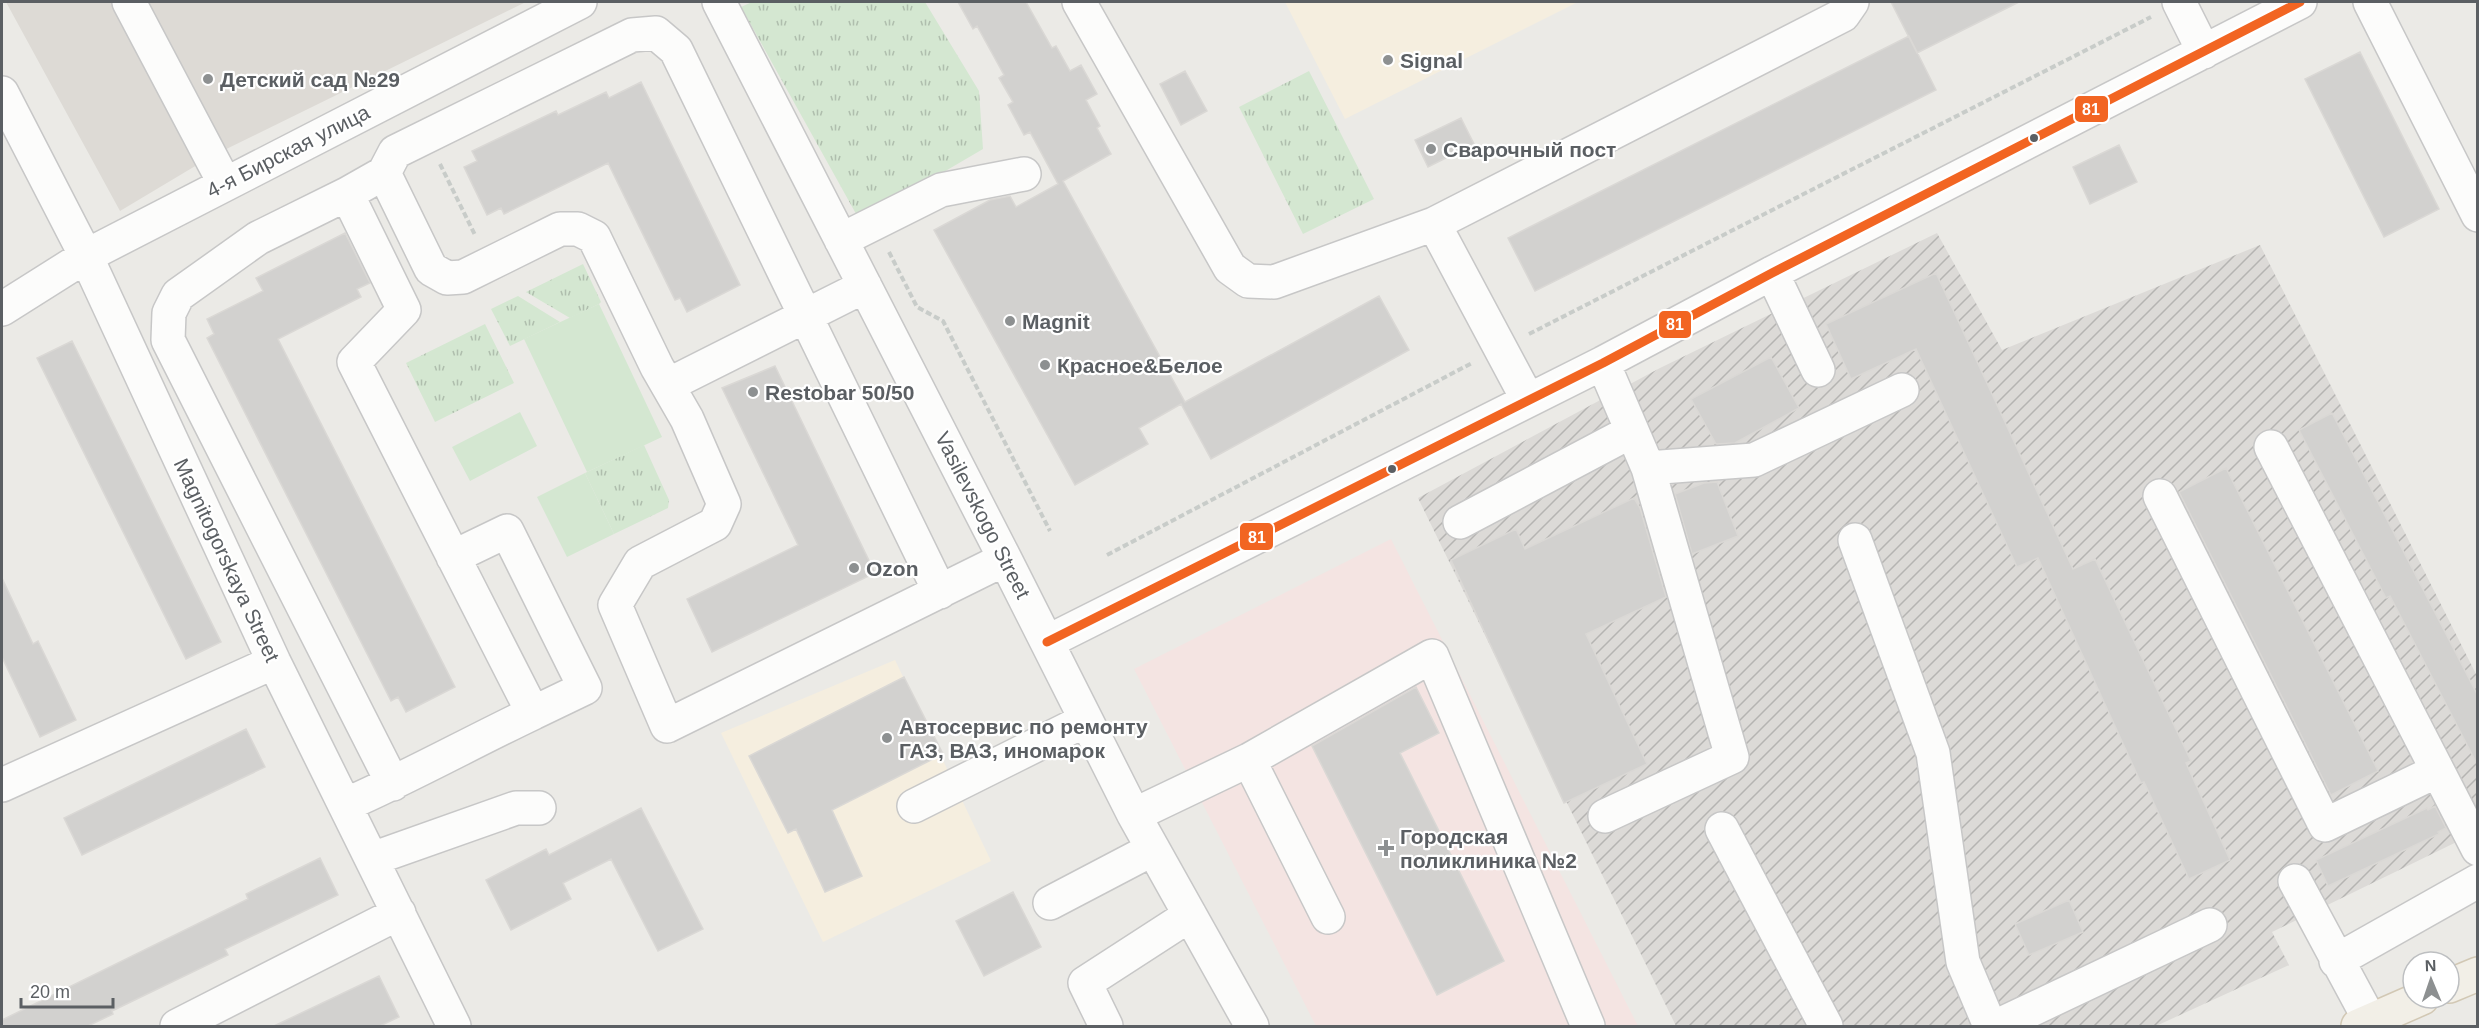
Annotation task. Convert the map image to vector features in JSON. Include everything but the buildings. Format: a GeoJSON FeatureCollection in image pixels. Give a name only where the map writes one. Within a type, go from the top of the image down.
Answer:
{"type":"FeatureCollection","features":[{"type":"Feature","properties":{"kind":"main road"},"geometry":{"type":"LineString","coordinates":[[2461,981],[2478,974]]}},
{"type":"Feature","properties":{"kind":"main road"},"geometry":{"type":"LineString","coordinates":[[2367,1025],[2401,1008]]}},
{"type":"Feature","properties":{"kind":"street"},"geometry":{"type":"LineString","coordinates":[[129,2],[225,184]]}},
{"type":"Feature","properties":{"kind":"street","name":"4-я Бирская улица"},"geometry":{"type":"LineString","coordinates":[[2,309],[86,256],[580,2]]}},
{"type":"Feature","properties":{"kind":"street","name":"Vasilevskogo Street"},"geometry":{"type":"LineString","coordinates":[[718,2],[1134,815],[1252,1026]]}},
{"type":"Feature","properties":{"kind":"street"},"geometry":{"type":"LineString","coordinates":[[1079,2],[1230,268],[1248,281],[1274,282],[1434,224],[1843,15],[1852,2]]}},
{"type":"Feature","properties":{"kind":"street"},"geometry":{"type":"LineString","coordinates":[[2179,2],[2204,52]]}},
{"type":"Feature","properties":{"kind":"street"},"geometry":{"type":"LineString","coordinates":[[1047,642],[1604,363],[1772,273],[2300,2]]}},
{"type":"Feature","properties":{"kind":"street"},"geometry":{"type":"LineString","coordinates":[[2370,2],[2478,215]]}},
{"type":"Feature","properties":{"kind":"street"},"geometry":{"type":"LineString","coordinates":[[393,784],[168,340],[169,313],[178,295],[258,238],[384,173],[395,152],[632,35],[656,33],[676,50],[808,316],[940,592]]}},
{"type":"Feature","properties":{"kind":"street","name":"Magnitogorskaya Street"},"geometry":{"type":"LineString","coordinates":[[2,93],[86,256],[274,662],[454,1026]]}},
{"type":"Feature","properties":{"kind":"street"},"geometry":{"type":"LineString","coordinates":[[384,173],[431,269],[447,278],[463,277],[560,229],[578,229],[594,237],[657,367],[687,419],[724,504],[715,524],[640,563],[615,605],[667,726],[1005,559]]}},
{"type":"Feature","properties":{"kind":"street"},"geometry":{"type":"LineString","coordinates":[[841,240],[941,190],[1024,174]]}},
{"type":"Feature","properties":{"kind":"street"},"geometry":{"type":"LineString","coordinates":[[347,194],[404,310],[354,362],[533,713]]}},
{"type":"Feature","properties":{"kind":"street"},"geometry":{"type":"LineString","coordinates":[[1434,224],[1528,400]]}},
{"type":"Feature","properties":{"kind":"street"},"geometry":{"type":"LineString","coordinates":[[1772,273],[1818,370]]}},
{"type":"Feature","properties":{"kind":"street"},"geometry":{"type":"LineString","coordinates":[[668,385],[865,286]]}},
{"type":"Feature","properties":{"kind":"street"},"geometry":{"type":"LineString","coordinates":[[1604,363],[1648,468],[1732,757],[1605,816]]}},
{"type":"Feature","properties":{"kind":"street"},"geometry":{"type":"LineString","coordinates":[[1648,468],[1754,460],[1902,390]]}},
{"type":"Feature","properties":{"kind":"street"},"geometry":{"type":"LineString","coordinates":[[1460,522],[1632,431]]}},
{"type":"Feature","properties":{"kind":"street"},"geometry":{"type":"LineString","coordinates":[[2271,447],[2478,849]]}},
{"type":"Feature","properties":{"kind":"street"},"geometry":{"type":"LineString","coordinates":[[2160,496],[2325,825],[2437,771]]}},
{"type":"Feature","properties":{"kind":"street"},"geometry":{"type":"LineString","coordinates":[[345,805],[393,784],[433,761],[585,688],[507,531],[453,557]]}},
{"type":"Feature","properties":{"kind":"street"},"geometry":{"type":"LineString","coordinates":[[1855,540],[1933,753],[1963,962],[1990,1026]]}},
{"type":"Feature","properties":{"kind":"street"},"geometry":{"type":"LineString","coordinates":[[1134,815],[1249,760],[1432,656],[1588,1026]]}},
{"type":"Feature","properties":{"kind":"street"},"geometry":{"type":"LineString","coordinates":[[2,785],[274,662]]}},
{"type":"Feature","properties":{"kind":"street"},"geometry":{"type":"LineString","coordinates":[[914,806],[1086,720]]}},
{"type":"Feature","properties":{"kind":"street"},"geometry":{"type":"LineString","coordinates":[[1249,760],[1328,917]]}},
{"type":"Feature","properties":{"kind":"street"},"geometry":{"type":"LineString","coordinates":[[372,859],[516,808],[539,808]]}},
{"type":"Feature","properties":{"kind":"street"},"geometry":{"type":"LineString","coordinates":[[1722,829],[1826,1026]]}},
{"type":"Feature","properties":{"kind":"street"},"geometry":{"type":"LineString","coordinates":[[1050,903],[1153,849]]}},
{"type":"Feature","properties":{"kind":"street"},"geometry":{"type":"LineString","coordinates":[[2295,881],[2367,1025]]}},
{"type":"Feature","properties":{"kind":"street"},"geometry":{"type":"LineString","coordinates":[[2336,961],[2478,881]]}},
{"type":"Feature","properties":{"kind":"street"},"geometry":{"type":"LineString","coordinates":[[177,1026],[399,914]]}},
{"type":"Feature","properties":{"kind":"street"},"geometry":{"type":"LineString","coordinates":[[1106,1026],[1085,982],[1190,915]]}},
{"type":"Feature","properties":{"kind":"street"},"geometry":{"type":"LineString","coordinates":[[1997,1026],[2210,926]]}},
{"type":"Feature","properties":{"kind":"path"},"geometry":{"type":"LineString","coordinates":[[1107,555],[1501,348],[2179,2]]}},
{"type":"Feature","properties":{"kind":"path"},"geometry":{"type":"LineString","coordinates":[[427,136],[490,264]]}},
{"type":"Feature","properties":{"kind":"path"},"geometry":{"type":"LineString","coordinates":[[875,224],[917,307],[943,321],[1050,531]]}},
{"type":"Feature","properties":{"kind":"shaded area","name":"Детский сад №29"},"geometry":{"type":"Polygon","coordinates":[[[6,2],[526,2],[212,156],[120,211],[6,2]]]}},
{"type":"Feature","properties":{"kind":"shaded area","name":"Signal"},"geometry":{"type":"Polygon","coordinates":[[[1285,2],[1578,2],[1345,119],[1285,2]]]}},
{"type":"Feature","properties":{"kind":"shaded area"},"geometry":{"type":"Polygon","coordinates":[[[1937,233],[2002,350],[2260,245],[2477,676],[2477,832],[2272,932],[2289,965],[2156,1026],[1676,1026],[1418,498],[1660,368],[1937,233]]]}},
{"type":"Feature","properties":{"kind":"shaded area","name":"Городская поликлиника №2"},"geometry":{"type":"Polygon","coordinates":[[[1391,539],[1638,1026],[1316,1026],[1134,669],[1391,539]]]}},
{"type":"Feature","properties":{"kind":"shaded area"},"geometry":{"type":"Polygon","coordinates":[[[895,660],[991,861],[823,942],[721,733],[895,660]]]}},
{"type":"Feature","properties":{"kind":"green space"},"geometry":{"type":"Polygon","coordinates":[[[752,2],[925,2],[979,91],[983,149],[860,221],[741,7],[752,2]]]}},
{"type":"Feature","properties":{"kind":"green space"},"geometry":{"type":"Polygon","coordinates":[[[1309,71],[1374,199],[1303,234],[1239,107],[1309,71]]]}},
{"type":"Feature","properties":{"kind":"green space"},"geometry":{"type":"Polygon","coordinates":[[[583,264],[601,302],[599,304],[570,318],[526,292],[583,264]]]}},
{"type":"Feature","properties":{"kind":"green space"},"geometry":{"type":"Polygon","coordinates":[[[518,296],[560,322],[510,346],[491,309],[518,296]]]}},
{"type":"Feature","properties":{"kind":"green space"},"geometry":{"type":"Polygon","coordinates":[[[599,304],[662,437],[587,472],[524,339],[599,304]]]}},
{"type":"Feature","properties":{"kind":"green space"},"geometry":{"type":"Polygon","coordinates":[[[485,324],[514,383],[435,422],[406,363],[485,324]]]}},
{"type":"Feature","properties":{"kind":"green space"},"geometry":{"type":"Polygon","coordinates":[[[520,412],[537,446],[470,481],[452,447],[520,412]]]}},
{"type":"Feature","properties":{"kind":"green space"},"geometry":{"type":"Polygon","coordinates":[[[644,445],[669,500],[668,508],[614,534],[585,473],[644,445]]]}},
{"type":"Feature","properties":{"kind":"green space"},"geometry":{"type":"Polygon","coordinates":[[[585,473],[614,534],[567,557],[537,497],[585,473]]]}},
{"type":"Feature","properties":{"kind":"transit line","name":"81"},"geometry":{"type":"LineString","coordinates":[[1047,642],[1603,363],[1772,273],[2300,2]]}},
{"type":"Feature","properties":{"kind":"place","name":"Signal"},"geometry":{"type":"Point","coordinates":[1388,60]}},
{"type":"Feature","properties":{"kind":"place","name":"Детский сад №29"},"geometry":{"type":"Point","coordinates":[208,79]}},
{"type":"Feature","properties":{"kind":"place","name":"Сварочный пост"},"geometry":{"type":"Point","coordinates":[1431,149]}},
{"type":"Feature","properties":{"kind":"place","name":"Magnit"},"geometry":{"type":"Point","coordinates":[1010,321]}},
{"type":"Feature","properties":{"kind":"place","name":"Красное&Белое"},"geometry":{"type":"Point","coordinates":[1045,365]}},
{"type":"Feature","properties":{"kind":"place","name":"Restobar 50/50"},"geometry":{"type":"Point","coordinates":[753,392]}},
{"type":"Feature","properties":{"kind":"place","name":"Ozon"},"geometry":{"type":"Point","coordinates":[854,568]}},
{"type":"Feature","properties":{"kind":"place","name":"Автосервис по ремонту ГАЗ, ВАЗ, иномарок"},"geometry":{"type":"Point","coordinates":[887,738]}},
{"type":"Feature","properties":{"kind":"place","name":"Городская поликлиника №2"},"geometry":{"type":"Point","coordinates":[1386,848]}}]}
